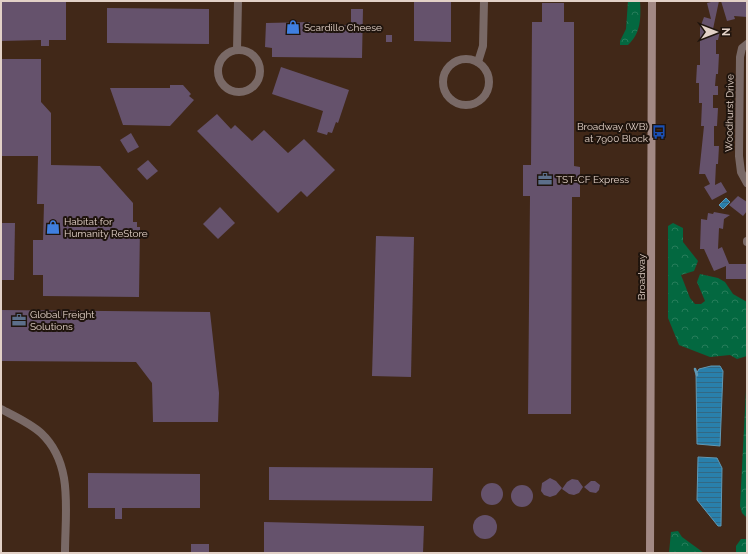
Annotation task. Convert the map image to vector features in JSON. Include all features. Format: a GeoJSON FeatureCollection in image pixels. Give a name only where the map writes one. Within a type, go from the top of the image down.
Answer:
{"type":"FeatureCollection","features":[{"type":"Feature","properties":{"kind":"street"},"geometry":{"type":"LineString","coordinates":[[236,50],[238,1]]}},
{"type":"Feature","properties":{"kind":"street"},"geometry":{"type":"LineString","coordinates":[[478,62],[483,46],[484,1]]}},
{"type":"Feature","properties":{"kind":"street","name":"Broadway"},"geometry":{"type":"LineString","coordinates":[[650,553],[652,1]]}},
{"type":"Feature","properties":{"kind":"street","name":"Woodhurst Drive"},"geometry":{"type":"LineString","coordinates":[[747,44],[742,48],[740,57],[739,156],[741,172],[747,183]]}},
{"type":"Feature","properties":{"kind":"street"},"geometry":{"type":"LineString","coordinates":[[236,50],[250,53],[259,64],[260,71],[256,84],[244,92],[230,90],[224,86],[218,74],[220,61],[224,55],[236,50]]}},
{"type":"Feature","properties":{"kind":"street"},"geometry":{"type":"LineString","coordinates":[[463,59],[478,62],[487,73],[489,81],[485,95],[473,104],[466,105],[452,100],[447,94],[443,80],[450,66],[463,59]]}},
{"type":"Feature","properties":{"kind":"street"},"geometry":{"type":"LineString","coordinates":[[1,409],[40,432],[54,447],[62,465],[65,479],[65,553]]}},
{"type":"Feature","properties":{"kind":"green space"},"geometry":{"type":"Polygon","coordinates":[[[628,1],[640,1],[639,25],[636,35],[628,45],[620,45],[620,41],[626,29],[628,1]]]}},
{"type":"Feature","properties":{"kind":"green space"},"geometry":{"type":"Polygon","coordinates":[[[673,223],[683,228],[683,242],[698,261],[694,271],[681,275],[690,298],[695,304],[701,304],[705,301],[697,282],[700,274],[718,278],[725,282],[733,294],[747,302],[747,356],[737,359],[730,355],[710,357],[679,345],[668,318],[668,226],[673,223]]]}},
{"type":"Feature","properties":{"kind":"green space"},"geometry":{"type":"Polygon","coordinates":[[[747,371],[747,518],[742,513],[740,506],[747,371]]]}},
{"type":"Feature","properties":{"kind":"green space"},"geometry":{"type":"Polygon","coordinates":[[[678,531],[682,537],[704,553],[669,553],[671,532],[678,531]]]}},
{"type":"Feature","properties":{"kind":"green space"},"geometry":{"type":"Polygon","coordinates":[[[741,539],[747,539],[747,553],[736,553],[736,546],[741,539]]]}},
{"type":"Feature","properties":{"kind":"water"},"geometry":{"type":"Polygon","coordinates":[[[726,198],[730,202],[723,209],[719,205],[726,198]]]}},
{"type":"Feature","properties":{"kind":"water"},"geometry":{"type":"Polygon","coordinates":[[[711,366],[720,366],[723,371],[720,446],[697,444],[696,374],[699,369],[711,366]]]}},
{"type":"Feature","properties":{"kind":"water"},"geometry":{"type":"Polygon","coordinates":[[[698,457],[717,458],[722,468],[721,526],[718,526],[697,500],[698,457]]]}},
{"type":"Feature","properties":{"kind":"building"},"geometry":{"type":"Polygon","coordinates":[[[1,1],[66,1],[66,40],[49,40],[49,46],[41,46],[41,40],[1,41],[1,1]]]}},
{"type":"Feature","properties":{"kind":"building"},"geometry":{"type":"Polygon","coordinates":[[[414,1],[451,1],[451,42],[414,41],[414,1]]]}},
{"type":"Feature","properties":{"kind":"building"},"geometry":{"type":"Polygon","coordinates":[[[719,1],[713,29],[720,31],[718,40],[716,40],[716,54],[719,54],[718,74],[716,74],[715,86],[718,86],[718,95],[713,95],[713,108],[718,108],[717,126],[714,126],[714,146],[719,146],[715,185],[721,182],[727,192],[712,200],[704,187],[710,184],[705,174],[699,174],[704,126],[701,126],[702,103],[699,103],[699,83],[696,83],[697,65],[700,65],[700,28],[704,17],[711,19],[707,3],[719,1]]]}},
{"type":"Feature","properties":{"kind":"building"},"geometry":{"type":"Polygon","coordinates":[[[721,1],[747,1],[747,17],[734,16],[735,19],[727,21],[721,1]]]}},
{"type":"Feature","properties":{"kind":"building"},"geometry":{"type":"Polygon","coordinates":[[[542,3],[564,3],[564,22],[574,22],[574,166],[580,167],[580,197],[572,197],[571,414],[528,414],[530,196],[523,196],[523,165],[531,165],[532,22],[542,22],[542,3]]]}},
{"type":"Feature","properties":{"kind":"building"},"geometry":{"type":"Polygon","coordinates":[[[107,8],[209,9],[209,44],[107,43],[107,8]]]}},
{"type":"Feature","properties":{"kind":"building"},"geometry":{"type":"Polygon","coordinates":[[[351,9],[363,9],[362,58],[272,57],[272,48],[265,47],[266,23],[310,22],[311,29],[335,29],[335,25],[351,25],[351,9]]]}},
{"type":"Feature","properties":{"kind":"building"},"geometry":{"type":"Polygon","coordinates":[[[386,35],[392,35],[392,42],[386,42],[386,35]]]}},
{"type":"Feature","properties":{"kind":"building"},"geometry":{"type":"Polygon","coordinates":[[[1,59],[41,59],[41,102],[51,113],[51,165],[100,166],[133,203],[133,222],[137,222],[137,227],[140,227],[139,297],[43,296],[43,275],[33,275],[33,240],[43,240],[44,204],[37,204],[38,156],[1,156],[1,59]]]}},
{"type":"Feature","properties":{"kind":"building"},"geometry":{"type":"Polygon","coordinates":[[[281,67],[349,90],[338,123],[336,122],[332,133],[328,132],[327,135],[317,132],[323,111],[272,94],[281,67]]]}},
{"type":"Feature","properties":{"kind":"building"},"geometry":{"type":"Polygon","coordinates":[[[170,85],[183,85],[191,94],[189,96],[194,100],[170,126],[123,125],[110,88],[170,88],[170,85]]]}},
{"type":"Feature","properties":{"kind":"building"},"geometry":{"type":"Polygon","coordinates":[[[217,114],[231,129],[235,125],[252,141],[264,130],[288,153],[304,139],[335,170],[307,197],[301,191],[278,213],[197,131],[217,114]]]}},
{"type":"Feature","properties":{"kind":"building"},"geometry":{"type":"Polygon","coordinates":[[[131,133],[139,147],[128,153],[120,140],[131,133]]]}},
{"type":"Feature","properties":{"kind":"building"},"geometry":{"type":"Polygon","coordinates":[[[148,160],[158,171],[147,180],[137,169],[148,160]]]}},
{"type":"Feature","properties":{"kind":"building"},"geometry":{"type":"Polygon","coordinates":[[[738,196],[747,202],[747,211],[743,216],[729,205],[738,196]]]}},
{"type":"Feature","properties":{"kind":"building"},"geometry":{"type":"Polygon","coordinates":[[[220,207],[235,223],[218,239],[203,224],[220,207]]]}},
{"type":"Feature","properties":{"kind":"building"},"geometry":{"type":"Polygon","coordinates":[[[714,212],[730,215],[724,219],[723,229],[719,228],[718,249],[722,247],[729,264],[747,264],[747,279],[726,279],[726,266],[714,271],[704,249],[700,249],[701,219],[707,220],[708,213],[713,214],[714,212]]]}},
{"type":"Feature","properties":{"kind":"building"},"geometry":{"type":"Polygon","coordinates":[[[1,223],[15,223],[14,280],[1,280],[1,223]]]}},
{"type":"Feature","properties":{"kind":"building"},"geometry":{"type":"Polygon","coordinates":[[[376,236],[414,237],[411,377],[372,376],[376,236]]]}},
{"type":"Feature","properties":{"kind":"building"},"geometry":{"type":"Polygon","coordinates":[[[1,310],[210,312],[219,393],[218,422],[153,422],[152,383],[136,362],[1,361],[1,310]]]}},
{"type":"Feature","properties":{"kind":"building"},"geometry":{"type":"Polygon","coordinates":[[[269,467],[433,468],[432,501],[269,500],[269,467]]]}},
{"type":"Feature","properties":{"kind":"building"},"geometry":{"type":"Polygon","coordinates":[[[88,473],[200,474],[200,508],[122,508],[122,519],[115,519],[115,508],[88,508],[88,473]]]}},
{"type":"Feature","properties":{"kind":"building"},"geometry":{"type":"Polygon","coordinates":[[[550,478],[556,481],[562,488],[556,495],[550,497],[544,495],[541,491],[542,483],[550,478]]]}},
{"type":"Feature","properties":{"kind":"building"},"geometry":{"type":"Polygon","coordinates":[[[572,479],[578,480],[583,487],[579,493],[574,495],[569,494],[562,489],[567,482],[572,479]]]}},
{"type":"Feature","properties":{"kind":"building"},"geometry":{"type":"Polygon","coordinates":[[[591,481],[595,481],[600,485],[599,490],[596,493],[590,492],[584,487],[591,481]]]}},
{"type":"Feature","properties":{"kind":"building"},"geometry":{"type":"Polygon","coordinates":[[[492,483],[500,486],[503,494],[500,502],[492,505],[484,502],[481,494],[484,486],[492,483]]]}},
{"type":"Feature","properties":{"kind":"building"},"geometry":{"type":"Polygon","coordinates":[[[522,485],[530,488],[533,496],[530,504],[522,507],[514,504],[511,496],[514,488],[522,485]]]}},
{"type":"Feature","properties":{"kind":"building"},"geometry":{"type":"Polygon","coordinates":[[[485,515],[493,519],[497,527],[493,535],[485,539],[477,535],[473,527],[477,519],[485,515]]]}},
{"type":"Feature","properties":{"kind":"building"},"geometry":{"type":"Polygon","coordinates":[[[264,522],[424,526],[423,553],[264,553],[264,522]]]}},
{"type":"Feature","properties":{"kind":"building"},"geometry":{"type":"Polygon","coordinates":[[[191,544],[209,544],[209,553],[191,553],[191,544]]]}},
{"type":"Feature","properties":{"kind":"waterway"},"geometry":{"type":"LineString","coordinates":[[695,369],[697,375]]}},
{"type":"Feature","properties":{"kind":"place","name":"Scardillo Cheese"},"geometry":{"type":"Point","coordinates":[293,27]}},
{"type":"Feature","properties":{"kind":"place","name":"Broadway (WB) at 7900 Block"},"geometry":{"type":"Point","coordinates":[659,132]}},
{"type":"Feature","properties":{"kind":"place","name":"TST-CF Express"},"geometry":{"type":"Point","coordinates":[545,179]}},
{"type":"Feature","properties":{"kind":"place","name":"Habitat for Humanity ReStore"},"geometry":{"type":"Point","coordinates":[53,227]}},
{"type":"Feature","properties":{"kind":"place","name":"Global Freight Solutions"},"geometry":{"type":"Point","coordinates":[19,320]}}]}
